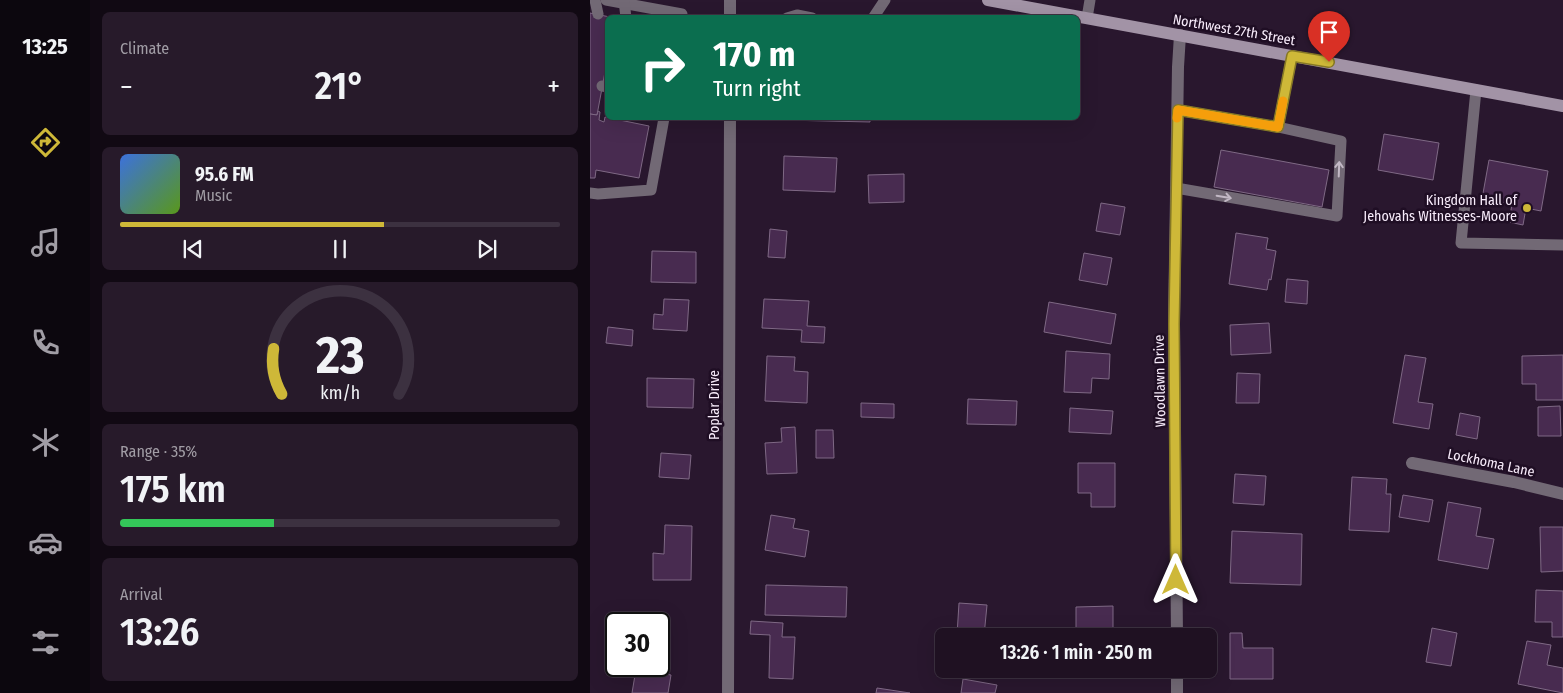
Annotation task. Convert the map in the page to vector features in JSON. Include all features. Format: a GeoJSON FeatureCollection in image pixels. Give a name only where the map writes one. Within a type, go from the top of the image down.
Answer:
{"type":"FeatureCollection","features":[{"type":"Feature","properties":{"kind":"main road","name":"Northwest 27th Street"},"geometry":{"type":"LineString","coordinates":[[988,0],[1070,15]]}},
{"type":"Feature","properties":{"kind":"main road","name":"Northwest 27th Street"},"geometry":{"type":"LineString","coordinates":[[1080,17],[1563,106]]}},
{"type":"Feature","properties":{"kind":"street"},"geometry":{"type":"LineString","coordinates":[[730,0],[730,15]]}},
{"type":"Feature","properties":{"kind":"street","name":"Woodlawn Drive"},"geometry":{"type":"LineString","coordinates":[[1177,628],[1174,324],[1180,35]]}},
{"type":"Feature","properties":{"kind":"street","name":"Poplar Drive"},"geometry":{"type":"LineString","coordinates":[[728,693],[730,120]]}},
{"type":"Feature","properties":{"kind":"street","name":"Lockhoma Lane"},"geometry":{"type":"LineString","coordinates":[[1412,462],[1514,482],[1563,494]]}},
{"type":"Feature","properties":{"kind":"street"},"geometry":{"type":"LineString","coordinates":[[1177,678],[1177,693]]}},
{"type":"Feature","properties":{"kind":"lane"},"geometry":{"type":"LineString","coordinates":[[595,0],[598,14]]}},
{"type":"Feature","properties":{"kind":"lane"},"geometry":{"type":"LineString","coordinates":[[606,0],[624,2],[682,15]]}},
{"type":"Feature","properties":{"kind":"lane"},"geometry":{"type":"LineString","coordinates":[[876,15],[885,0]]}},
{"type":"Feature","properties":{"kind":"lane"},"geometry":{"type":"LineString","coordinates":[[1087,18],[1090,0]]}},
{"type":"Feature","properties":{"kind":"lane"},"geometry":{"type":"LineString","coordinates":[[624,2],[626,15]]}},
{"type":"Feature","properties":{"kind":"lane"},"geometry":{"type":"LineString","coordinates":[[1278,127],[1292,56]]}},
{"type":"Feature","properties":{"kind":"lane"},"geometry":{"type":"LineString","coordinates":[[1476,90],[1461,243],[1563,245]]}},
{"type":"Feature","properties":{"kind":"lane"},"geometry":{"type":"LineString","coordinates":[[1176,188],[1337,216],[1340,141],[1278,127],[1178,110]]}},
{"type":"Feature","properties":{"kind":"lane"},"geometry":{"type":"LineString","coordinates":[[590,193],[650,190],[664,120]]}},
{"type":"Feature","properties":{"kind":"building"},"geometry":{"type":"Polygon","coordinates":[[[590,13],[605,16],[605,72],[597,115],[590,114],[590,13]]]}},
{"type":"Feature","properties":{"kind":"building"},"geometry":{"type":"Polygon","coordinates":[[[598,111],[600,112],[599,120],[604,122],[605,117],[605,120],[620,120],[649,126],[639,178],[596,170],[595,178],[590,178],[590,114],[597,115],[598,111]]]}},
{"type":"Feature","properties":{"kind":"building"},"geometry":{"type":"Polygon","coordinates":[[[784,120],[870,120],[870,122],[784,120]]]}},
{"type":"Feature","properties":{"kind":"building"},"geometry":{"type":"Polygon","coordinates":[[[1384,134],[1439,143],[1433,180],[1378,170],[1384,134]]]}},
{"type":"Feature","properties":{"kind":"building"},"geometry":{"type":"Polygon","coordinates":[[[1221,150],[1329,170],[1322,207],[1214,187],[1221,150]]]}},
{"type":"Feature","properties":{"kind":"building"},"geometry":{"type":"Polygon","coordinates":[[[784,156],[837,158],[835,192],[783,190],[784,156]]]}},
{"type":"Feature","properties":{"kind":"building"},"geometry":{"type":"Polygon","coordinates":[[[1489,160],[1548,171],[1541,211],[1526,208],[1523,225],[1509,222],[1512,204],[1482,199],[1489,160]]]}},
{"type":"Feature","properties":{"kind":"building"},"geometry":{"type":"Polygon","coordinates":[[[904,174],[904,202],[869,203],[868,175],[904,174]]]}},
{"type":"Feature","properties":{"kind":"building"},"geometry":{"type":"Polygon","coordinates":[[[1101,203],[1125,207],[1120,235],[1096,231],[1101,203]]]}},
{"type":"Feature","properties":{"kind":"building"},"geometry":{"type":"Polygon","coordinates":[[[770,229],[787,231],[785,258],[768,257],[770,229]]]}},
{"type":"Feature","properties":{"kind":"building"},"geometry":{"type":"Polygon","coordinates":[[[1236,233],[1268,238],[1266,249],[1276,251],[1271,280],[1269,279],[1267,290],[1229,284],[1236,233]]]}},
{"type":"Feature","properties":{"kind":"building"},"geometry":{"type":"Polygon","coordinates":[[[652,251],[696,252],[696,283],[651,282],[652,251]]]}},
{"type":"Feature","properties":{"kind":"building"},"geometry":{"type":"Polygon","coordinates":[[[1084,253],[1112,258],[1107,285],[1079,280],[1084,253]]]}},
{"type":"Feature","properties":{"kind":"building"},"geometry":{"type":"Polygon","coordinates":[[[1287,279],[1308,281],[1307,304],[1285,302],[1287,279]]]}},
{"type":"Feature","properties":{"kind":"building"},"geometry":{"type":"Polygon","coordinates":[[[664,299],[689,300],[687,331],[653,329],[654,314],[663,315],[664,299]]]}},
{"type":"Feature","properties":{"kind":"building"},"geometry":{"type":"Polygon","coordinates":[[[764,299],[809,301],[807,326],[825,327],[824,343],[801,342],[802,330],[762,328],[764,299]]]}},
{"type":"Feature","properties":{"kind":"building"},"geometry":{"type":"Polygon","coordinates":[[[1049,302],[1116,314],[1111,344],[1044,332],[1049,302]]]}},
{"type":"Feature","properties":{"kind":"building"},"geometry":{"type":"Polygon","coordinates":[[[1269,323],[1271,353],[1231,355],[1230,325],[1269,323]]]}},
{"type":"Feature","properties":{"kind":"building"},"geometry":{"type":"Polygon","coordinates":[[[608,327],[633,330],[632,346],[606,343],[608,327]]]}},
{"type":"Feature","properties":{"kind":"building"},"geometry":{"type":"Polygon","coordinates":[[[1066,351],[1110,354],[1109,379],[1092,378],[1091,393],[1064,392],[1066,351]]]}},
{"type":"Feature","properties":{"kind":"building"},"geometry":{"type":"Polygon","coordinates":[[[1405,355],[1426,358],[1418,402],[1433,404],[1429,429],[1393,423],[1405,355]]]}},
{"type":"Feature","properties":{"kind":"building"},"geometry":{"type":"Polygon","coordinates":[[[1563,355],[1563,400],[1536,400],[1536,384],[1522,384],[1522,356],[1563,355]]]}},
{"type":"Feature","properties":{"kind":"building"},"geometry":{"type":"Polygon","coordinates":[[[767,356],[795,357],[794,371],[808,372],[807,403],[765,401],[767,356]]]}},
{"type":"Feature","properties":{"kind":"building"},"geometry":{"type":"Polygon","coordinates":[[[1237,373],[1260,374],[1259,403],[1236,403],[1237,373]]]}},
{"type":"Feature","properties":{"kind":"building"},"geometry":{"type":"Polygon","coordinates":[[[647,378],[694,379],[693,408],[647,407],[647,378]]]}},
{"type":"Feature","properties":{"kind":"building"},"geometry":{"type":"Polygon","coordinates":[[[968,399],[1017,401],[1016,425],[967,424],[968,399]]]}},
{"type":"Feature","properties":{"kind":"building"},"geometry":{"type":"Polygon","coordinates":[[[861,403],[894,404],[894,418],[861,417],[861,403]]]}},
{"type":"Feature","properties":{"kind":"building"},"geometry":{"type":"Polygon","coordinates":[[[1560,406],[1561,436],[1538,436],[1538,407],[1560,406]]]}},
{"type":"Feature","properties":{"kind":"building"},"geometry":{"type":"Polygon","coordinates":[[[1070,408],[1113,411],[1111,434],[1069,432],[1070,408]]]}},
{"type":"Feature","properties":{"kind":"building"},"geometry":{"type":"Polygon","coordinates":[[[1460,413],[1480,417],[1477,439],[1456,435],[1460,413]]]}},
{"type":"Feature","properties":{"kind":"building"},"geometry":{"type":"Polygon","coordinates":[[[795,427],[797,473],[767,474],[765,443],[782,442],[781,428],[795,427]]]}},
{"type":"Feature","properties":{"kind":"building"},"geometry":{"type":"Polygon","coordinates":[[[816,430],[833,430],[834,458],[816,458],[816,430]]]}},
{"type":"Feature","properties":{"kind":"building"},"geometry":{"type":"Polygon","coordinates":[[[661,453],[691,455],[689,479],[659,477],[661,453]]]}},
{"type":"Feature","properties":{"kind":"building"},"geometry":{"type":"Polygon","coordinates":[[[1078,463],[1115,463],[1115,507],[1091,507],[1091,493],[1078,493],[1078,463]]]}},
{"type":"Feature","properties":{"kind":"building"},"geometry":{"type":"Polygon","coordinates":[[[1235,474],[1266,476],[1264,505],[1233,503],[1235,474]]]}},
{"type":"Feature","properties":{"kind":"building"},"geometry":{"type":"Polygon","coordinates":[[[1352,477],[1387,479],[1386,494],[1391,494],[1389,532],[1349,530],[1352,477]]]}},
{"type":"Feature","properties":{"kind":"building"},"geometry":{"type":"Polygon","coordinates":[[[1403,495],[1433,500],[1429,522],[1399,517],[1403,495]]]}},
{"type":"Feature","properties":{"kind":"building"},"geometry":{"type":"Polygon","coordinates":[[[1448,502],[1481,508],[1476,536],[1494,539],[1488,569],[1438,560],[1448,502]]]}},
{"type":"Feature","properties":{"kind":"building"},"geometry":{"type":"Polygon","coordinates":[[[771,515],[795,519],[793,528],[809,531],[805,557],[765,550],[771,515]]]}},
{"type":"Feature","properties":{"kind":"building"},"geometry":{"type":"Polygon","coordinates":[[[665,525],[692,526],[691,580],[653,580],[653,553],[664,554],[665,525]]]}},
{"type":"Feature","properties":{"kind":"building"},"geometry":{"type":"Polygon","coordinates":[[[1540,527],[1563,527],[1563,571],[1541,572],[1540,527]]]}},
{"type":"Feature","properties":{"kind":"building"},"geometry":{"type":"Polygon","coordinates":[[[1232,531],[1302,534],[1301,585],[1230,583],[1232,531]]]}},
{"type":"Feature","properties":{"kind":"building"},"geometry":{"type":"Polygon","coordinates":[[[766,585],[847,587],[846,617],[765,615],[766,585]]]}},
{"type":"Feature","properties":{"kind":"building"},"geometry":{"type":"Polygon","coordinates":[[[1536,590],[1563,591],[1563,637],[1552,637],[1552,622],[1535,622],[1536,590]]]}},
{"type":"Feature","properties":{"kind":"building"},"geometry":{"type":"Polygon","coordinates":[[[959,603],[987,605],[985,628],[957,628],[959,603]]]}},
{"type":"Feature","properties":{"kind":"building"},"geometry":{"type":"Polygon","coordinates":[[[1113,606],[1113,628],[1076,628],[1076,607],[1113,606]]]}},
{"type":"Feature","properties":{"kind":"building"},"geometry":{"type":"Polygon","coordinates":[[[751,621],[783,623],[782,637],[795,637],[793,679],[769,678],[770,635],[750,634],[751,621]]]}},
{"type":"Feature","properties":{"kind":"building"},"geometry":{"type":"Polygon","coordinates":[[[1432,628],[1457,633],[1451,666],[1426,662],[1432,628]]]}},
{"type":"Feature","properties":{"kind":"building"},"geometry":{"type":"Polygon","coordinates":[[[1230,633],[1242,633],[1243,648],[1273,648],[1273,679],[1230,679],[1230,633]]]}},
{"type":"Feature","properties":{"kind":"building"},"geometry":{"type":"Polygon","coordinates":[[[1527,641],[1551,645],[1547,665],[1563,668],[1563,693],[1518,684],[1527,641]]]}},
{"type":"Feature","properties":{"kind":"building"},"geometry":{"type":"Polygon","coordinates":[[[671,675],[668,693],[632,693],[635,677],[670,677],[671,675]]]}},
{"type":"Feature","properties":{"kind":"building"},"geometry":{"type":"Polygon","coordinates":[[[963,679],[997,685],[995,693],[961,693],[963,679]]]}},
{"type":"Feature","properties":{"kind":"building"},"geometry":{"type":"Polygon","coordinates":[[[877,688],[910,693],[876,693],[877,688]]]}},
{"type":"Feature","properties":{"kind":"slow traffic"},"geometry":{"type":"LineString","coordinates":[[1177,118],[1178,110],[1278,127],[1283,101]]}},
{"type":"Feature","properties":{"kind":"place","name":"Kingdom Hall of Jehovahs Witnesses-Moore"},"geometry":{"type":"Point","coordinates":[1527,208]}},
{"type":"Feature","properties":{"kind":"route"},"geometry":{"type":"LineString","coordinates":[[1176,580],[1174,324],[1178,110],[1278,127],[1292,56],[1329,62]]}}]}
